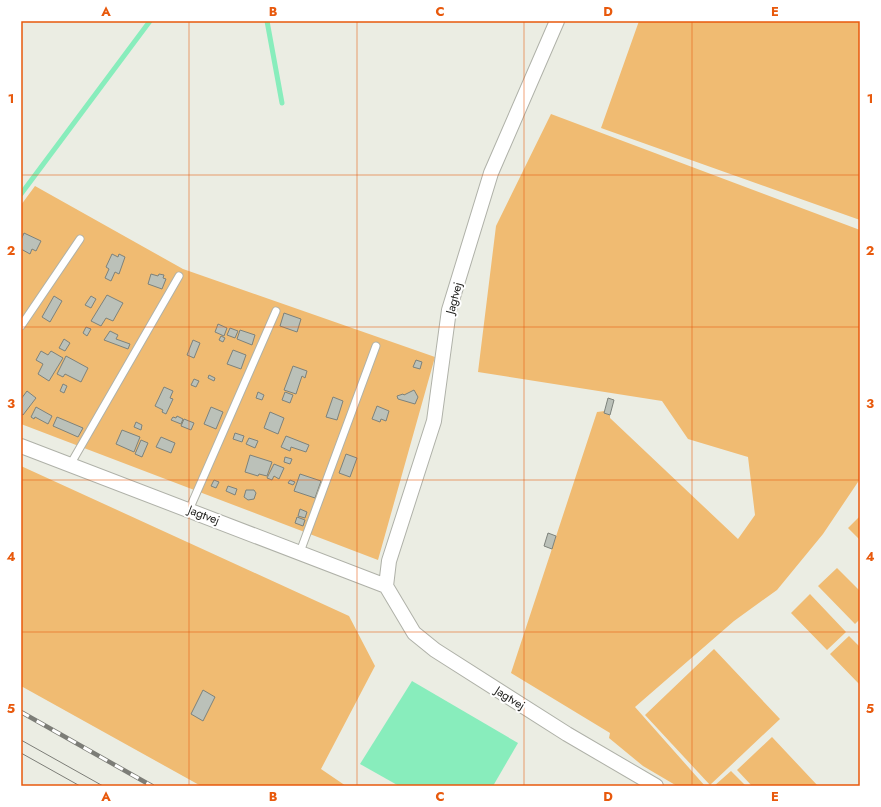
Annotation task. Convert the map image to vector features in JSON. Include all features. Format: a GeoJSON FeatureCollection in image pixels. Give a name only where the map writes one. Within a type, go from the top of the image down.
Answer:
{"type":"FeatureCollection","features":[{"type":"Feature","properties":{"kind":"street","name":"Jagtvej"},"geometry":{"type":"LineString","coordinates":[[557,21],[491,172],[449,310],[434,421],[388,561],[386,586],[414,633],[435,650],[567,734],[656,786]]}},
{"type":"Feature","properties":{"kind":"street","name":"Jagtvej"},"geometry":{"type":"LineString","coordinates":[[21,446],[386,586]]}},
{"type":"Feature","properties":{"kind":"lane"},"geometry":{"type":"LineString","coordinates":[[21,326],[80,239]]}},
{"type":"Feature","properties":{"kind":"lane"},"geometry":{"type":"LineString","coordinates":[[70,465],[179,276]]}},
{"type":"Feature","properties":{"kind":"lane"},"geometry":{"type":"LineString","coordinates":[[189,510],[276,311]]}},
{"type":"Feature","properties":{"kind":"lane"},"geometry":{"type":"LineString","coordinates":[[300,552],[376,346]]}},
{"type":"Feature","properties":{"kind":"shaded area"},"geometry":{"type":"Polygon","coordinates":[[[639,21],[860,21],[860,220],[601,128],[639,21]]]}},
{"type":"Feature","properties":{"kind":"shaded area"},"geometry":{"type":"Polygon","coordinates":[[[551,114],[860,230],[860,479],[823,534],[777,590],[734,621],[635,707],[705,786],[677,786],[643,766],[609,738],[610,733],[511,673],[597,412],[605,411],[604,413],[610,415],[610,418],[738,539],[755,515],[748,457],[688,439],[662,401],[478,372],[496,226],[551,114]]]}},
{"type":"Feature","properties":{"kind":"shaded area"},"geometry":{"type":"Polygon","coordinates":[[[35,186],[183,269],[435,357],[378,560],[21,424],[21,205],[35,186]]]}},
{"type":"Feature","properties":{"kind":"shaded area"},"geometry":{"type":"Polygon","coordinates":[[[21,466],[349,616],[375,666],[321,769],[346,786],[201,786],[21,686],[21,466]]]}},
{"type":"Feature","properties":{"kind":"shaded area"},"geometry":{"type":"Polygon","coordinates":[[[860,516],[860,540],[848,528],[860,516]]]}},
{"type":"Feature","properties":{"kind":"shaded area"},"geometry":{"type":"Polygon","coordinates":[[[837,568],[860,591],[860,619],[855,624],[818,586],[837,568]]]}},
{"type":"Feature","properties":{"kind":"shaded area"},"geometry":{"type":"Polygon","coordinates":[[[810,594],[846,632],[827,650],[791,613],[810,594]]]}},
{"type":"Feature","properties":{"kind":"shaded area"},"geometry":{"type":"Polygon","coordinates":[[[849,636],[860,647],[860,685],[830,654],[849,636]]]}},
{"type":"Feature","properties":{"kind":"shaded area"},"geometry":{"type":"Polygon","coordinates":[[[714,649],[780,719],[710,785],[645,715],[714,649]]]}},
{"type":"Feature","properties":{"kind":"shaded area"},"geometry":{"type":"Polygon","coordinates":[[[412,681],[518,743],[493,786],[399,786],[360,764],[412,681]]]}},
{"type":"Feature","properties":{"kind":"shaded area"},"geometry":{"type":"Polygon","coordinates":[[[772,737],[818,786],[752,786],[737,770],[772,737]]]}},
{"type":"Feature","properties":{"kind":"shaded area"},"geometry":{"type":"Polygon","coordinates":[[[731,771],[746,786],[714,786],[731,771]]]}},
{"type":"Feature","properties":{"kind":"building"},"geometry":{"type":"Polygon","coordinates":[[[24,233],[41,241],[36,251],[32,249],[30,254],[21,249],[21,240],[24,233]]]}},
{"type":"Feature","properties":{"kind":"building"},"geometry":{"type":"Polygon","coordinates":[[[112,254],[118,257],[119,254],[125,257],[119,274],[115,272],[111,281],[105,278],[109,269],[106,267],[112,254]]]}},
{"type":"Feature","properties":{"kind":"building"},"geometry":{"type":"Polygon","coordinates":[[[151,274],[158,276],[159,274],[164,275],[163,278],[166,279],[162,289],[148,284],[151,274]]]}},
{"type":"Feature","properties":{"kind":"building"},"geometry":{"type":"Polygon","coordinates":[[[107,295],[123,303],[113,321],[106,318],[101,326],[91,321],[107,295]]]}},
{"type":"Feature","properties":{"kind":"building"},"geometry":{"type":"Polygon","coordinates":[[[54,296],[62,301],[50,322],[42,317],[54,296]]]}},
{"type":"Feature","properties":{"kind":"building"},"geometry":{"type":"Polygon","coordinates":[[[91,296],[96,299],[91,308],[85,305],[91,296]]]}},
{"type":"Feature","properties":{"kind":"building"},"geometry":{"type":"Polygon","coordinates":[[[284,313],[301,319],[297,332],[280,326],[284,313]]]}},
{"type":"Feature","properties":{"kind":"building"},"geometry":{"type":"Polygon","coordinates":[[[218,324],[227,328],[224,336],[215,332],[218,324]]]}},
{"type":"Feature","properties":{"kind":"building"},"geometry":{"type":"Polygon","coordinates":[[[86,327],[91,329],[87,336],[83,333],[86,327]]]}},
{"type":"Feature","properties":{"kind":"building"},"geometry":{"type":"Polygon","coordinates":[[[230,328],[238,331],[235,338],[227,335],[230,328]]]}},
{"type":"Feature","properties":{"kind":"building"},"geometry":{"type":"Polygon","coordinates":[[[240,330],[255,335],[252,345],[237,339],[240,330]]]}},
{"type":"Feature","properties":{"kind":"building"},"geometry":{"type":"Polygon","coordinates":[[[110,331],[118,335],[116,339],[130,344],[128,349],[104,340],[110,331]]]}},
{"type":"Feature","properties":{"kind":"building"},"geometry":{"type":"Polygon","coordinates":[[[221,336],[225,338],[223,342],[219,340],[221,336]]]}},
{"type":"Feature","properties":{"kind":"building"},"geometry":{"type":"Polygon","coordinates":[[[64,339],[70,343],[65,351],[59,348],[64,339]]]}},
{"type":"Feature","properties":{"kind":"building"},"geometry":{"type":"Polygon","coordinates":[[[193,340],[200,343],[194,358],[187,355],[193,340]]]}},
{"type":"Feature","properties":{"kind":"building"},"geometry":{"type":"Polygon","coordinates":[[[233,350],[246,355],[241,369],[227,364],[233,350]]]}},
{"type":"Feature","properties":{"kind":"building"},"geometry":{"type":"Polygon","coordinates":[[[41,351],[48,355],[51,351],[63,358],[49,381],[38,374],[43,364],[36,360],[41,351]]]}},
{"type":"Feature","properties":{"kind":"building"},"geometry":{"type":"Polygon","coordinates":[[[66,356],[88,368],[81,382],[65,374],[63,377],[57,374],[66,356]]]}},
{"type":"Feature","properties":{"kind":"building"},"geometry":{"type":"Polygon","coordinates":[[[416,360],[422,362],[420,369],[413,367],[416,360]]]}},
{"type":"Feature","properties":{"kind":"building"},"geometry":{"type":"Polygon","coordinates":[[[293,366],[307,371],[305,378],[302,376],[296,394],[284,390],[293,366]]]}},
{"type":"Feature","properties":{"kind":"building"},"geometry":{"type":"Polygon","coordinates":[[[209,375],[215,378],[214,381],[208,378],[209,375]]]}},
{"type":"Feature","properties":{"kind":"building"},"geometry":{"type":"Polygon","coordinates":[[[194,379],[199,381],[196,387],[191,385],[194,379]]]}},
{"type":"Feature","properties":{"kind":"building"},"geometry":{"type":"Polygon","coordinates":[[[63,384],[67,386],[64,393],[60,391],[63,384]]]}},
{"type":"Feature","properties":{"kind":"building"},"geometry":{"type":"Polygon","coordinates":[[[164,387],[173,391],[170,398],[173,399],[166,414],[162,412],[163,410],[155,406],[164,387]]]}},
{"type":"Feature","properties":{"kind":"building"},"geometry":{"type":"Polygon","coordinates":[[[414,390],[418,397],[415,404],[398,399],[397,396],[404,395],[414,390]]]}},
{"type":"Feature","properties":{"kind":"building"},"geometry":{"type":"Polygon","coordinates":[[[27,391],[36,398],[23,415],[21,414],[21,399],[27,391]]]}},
{"type":"Feature","properties":{"kind":"building"},"geometry":{"type":"Polygon","coordinates":[[[258,392],[264,395],[262,400],[256,398],[258,392]]]}},
{"type":"Feature","properties":{"kind":"building"},"geometry":{"type":"Polygon","coordinates":[[[285,392],[293,395],[290,403],[282,400],[285,392]]]}},
{"type":"Feature","properties":{"kind":"building"},"geometry":{"type":"Polygon","coordinates":[[[333,397],[343,401],[337,420],[326,417],[333,397]]]}},
{"type":"Feature","properties":{"kind":"building"},"geometry":{"type":"Polygon","coordinates":[[[608,398],[614,400],[610,415],[604,413],[608,398]]]}},
{"type":"Feature","properties":{"kind":"building"},"geometry":{"type":"Polygon","coordinates":[[[377,406],[389,411],[386,421],[381,419],[380,422],[372,419],[377,406]]]}},
{"type":"Feature","properties":{"kind":"building"},"geometry":{"type":"Polygon","coordinates":[[[36,407],[52,416],[48,424],[35,417],[34,419],[31,417],[36,407]]]}},
{"type":"Feature","properties":{"kind":"building"},"geometry":{"type":"Polygon","coordinates":[[[211,407],[223,412],[216,429],[204,424],[211,407]]]}},
{"type":"Feature","properties":{"kind":"building"},"geometry":{"type":"Polygon","coordinates":[[[270,412],[284,418],[278,434],[264,428],[270,412]]]}},
{"type":"Feature","properties":{"kind":"building"},"geometry":{"type":"Polygon","coordinates":[[[177,416],[183,419],[181,424],[171,420],[173,417],[176,418],[177,416]]]}},
{"type":"Feature","properties":{"kind":"building"},"geometry":{"type":"Polygon","coordinates":[[[57,417],[83,428],[78,437],[53,426],[57,417]]]}},
{"type":"Feature","properties":{"kind":"building"},"geometry":{"type":"Polygon","coordinates":[[[184,419],[194,423],[191,430],[181,426],[184,419]]]}},
{"type":"Feature","properties":{"kind":"building"},"geometry":{"type":"Polygon","coordinates":[[[136,422],[142,425],[141,430],[134,427],[136,422]]]}},
{"type":"Feature","properties":{"kind":"building"},"geometry":{"type":"Polygon","coordinates":[[[122,430],[140,437],[134,452],[116,444],[122,430]]]}},
{"type":"Feature","properties":{"kind":"building"},"geometry":{"type":"Polygon","coordinates":[[[235,433],[244,436],[242,442],[233,439],[235,433]]]}},
{"type":"Feature","properties":{"kind":"building"},"geometry":{"type":"Polygon","coordinates":[[[286,436],[309,445],[306,452],[291,447],[290,451],[281,447],[286,436]]]}},
{"type":"Feature","properties":{"kind":"building"},"geometry":{"type":"Polygon","coordinates":[[[161,437],[175,443],[171,453],[156,447],[161,437]]]}},
{"type":"Feature","properties":{"kind":"building"},"geometry":{"type":"Polygon","coordinates":[[[249,438],[258,441],[255,448],[246,444],[249,438]]]}},
{"type":"Feature","properties":{"kind":"building"},"geometry":{"type":"Polygon","coordinates":[[[141,440],[148,443],[142,457],[135,454],[141,440]]]}},
{"type":"Feature","properties":{"kind":"building"},"geometry":{"type":"Polygon","coordinates":[[[346,454],[357,458],[350,477],[339,473],[346,454]]]}},
{"type":"Feature","properties":{"kind":"building"},"geometry":{"type":"Polygon","coordinates":[[[250,455],[272,462],[267,476],[259,474],[258,476],[245,472],[250,455]]]}},
{"type":"Feature","properties":{"kind":"building"},"geometry":{"type":"Polygon","coordinates":[[[285,457],[292,459],[290,464],[284,462],[285,457]]]}},
{"type":"Feature","properties":{"kind":"building"},"geometry":{"type":"Polygon","coordinates":[[[274,464],[284,468],[279,479],[274,476],[272,480],[267,478],[274,464]]]}},
{"type":"Feature","properties":{"kind":"building"},"geometry":{"type":"Polygon","coordinates":[[[300,474],[321,481],[315,498],[294,491],[300,474]]]}},
{"type":"Feature","properties":{"kind":"building"},"geometry":{"type":"Polygon","coordinates":[[[214,480],[219,482],[216,488],[211,486],[214,480]]]}},
{"type":"Feature","properties":{"kind":"building"},"geometry":{"type":"Polygon","coordinates":[[[290,480],[295,482],[293,485],[288,483],[290,480]]]}},
{"type":"Feature","properties":{"kind":"building"},"geometry":{"type":"Polygon","coordinates":[[[228,486],[237,489],[235,495],[226,491],[228,486]]]}},
{"type":"Feature","properties":{"kind":"building"},"geometry":{"type":"Polygon","coordinates":[[[246,490],[254,490],[256,493],[254,499],[248,500],[244,497],[246,490]]]}},
{"type":"Feature","properties":{"kind":"building"},"geometry":{"type":"Polygon","coordinates":[[[300,509],[307,512],[305,518],[298,516],[300,509]]]}},
{"type":"Feature","properties":{"kind":"building"},"geometry":{"type":"Polygon","coordinates":[[[297,517],[305,520],[303,526],[295,523],[297,517]]]}},
{"type":"Feature","properties":{"kind":"building"},"geometry":{"type":"Polygon","coordinates":[[[548,533],[556,536],[552,549],[544,546],[548,533]]]}},
{"type":"Feature","properties":{"kind":"building"},"geometry":{"type":"Polygon","coordinates":[[[203,690],[215,697],[203,721],[191,714],[203,690]]]}},
{"type":"Feature","properties":{"kind":"waterway"},"geometry":{"type":"LineString","coordinates":[[21,194],[150,21]]}},
{"type":"Feature","properties":{"kind":"waterway"},"geometry":{"type":"LineString","coordinates":[[267,21],[282,103]]}},
{"type":"Feature","properties":{"kind":"tram line"},"geometry":{"type":"LineString","coordinates":[[21,740],[103,786]]}},
{"type":"Feature","properties":{"kind":"tram line"},"geometry":{"type":"LineString","coordinates":[[21,753],[80,786]]}},
{"type":"Feature","properties":{"kind":"railway"},"geometry":{"type":"LineString","coordinates":[[21,712],[152,786]]}}]}
